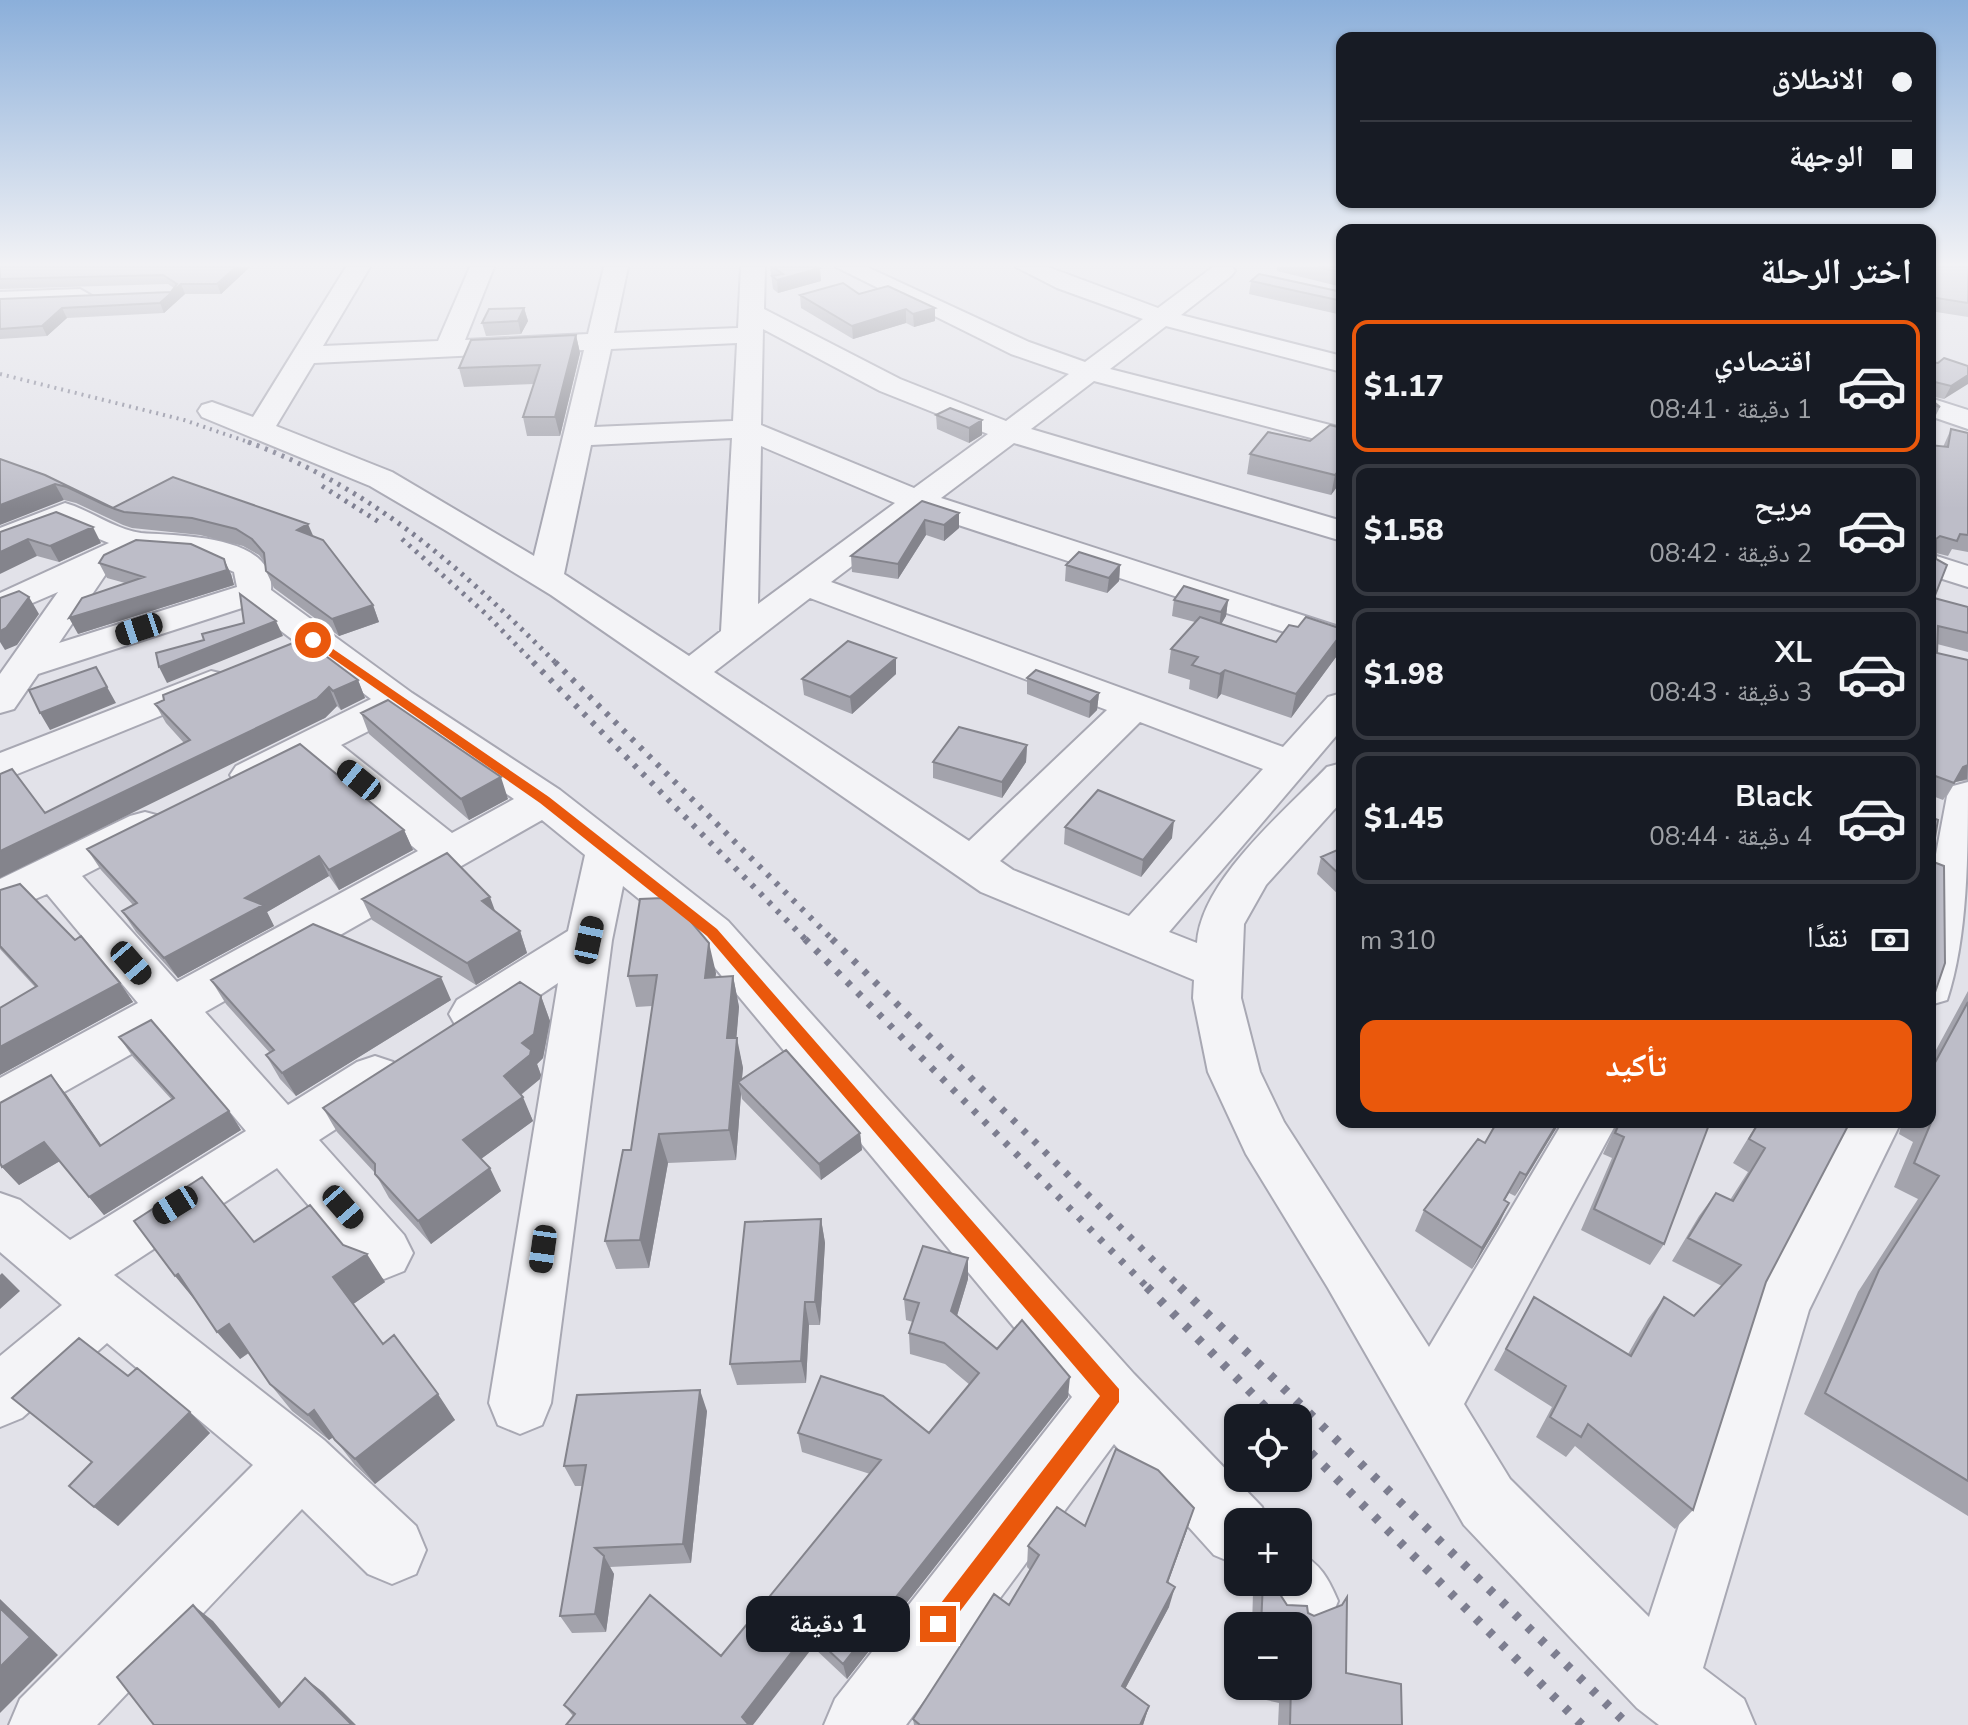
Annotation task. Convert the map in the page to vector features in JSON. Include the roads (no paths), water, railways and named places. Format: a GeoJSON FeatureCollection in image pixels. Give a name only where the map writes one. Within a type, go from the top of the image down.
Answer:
{"type":"FeatureCollection","features":[{"type":"Feature","properties":{"kind":"street"},"geometry":{"type":"LineString","coordinates":[[260,429],[310,348]]}},
{"type":"Feature","properties":{"kind":"street"},"geometry":{"type":"LineString","coordinates":[[305,355],[480,348]]}},
{"type":"Feature","properties":{"kind":"street"},"geometry":{"type":"LineString","coordinates":[[546,578],[598,348]]}},
{"type":"Feature","properties":{"kind":"street"},"geometry":{"type":"LineString","coordinates":[[739,635],[749,348]]}},
{"type":"Feature","properties":{"kind":"street"},"geometry":{"type":"LineString","coordinates":[[804,348],[1009,432],[1336,529]]}},
{"type":"Feature","properties":{"kind":"street"},"geometry":{"type":"LineString","coordinates":[[1019,348],[1089,372],[1336,435]]}},
{"type":"Feature","properties":{"kind":"street"},"geometry":{"type":"LineString","coordinates":[[689,673],[1121,348]]}},
{"type":"Feature","properties":{"kind":"street"},"geometry":{"type":"LineString","coordinates":[[1275,348],[1336,363]]}},
{"type":"Feature","properties":{"kind":"street"},"geometry":{"type":"LineString","coordinates":[[1936,408],[1968,420]]}},
{"type":"Feature","properties":{"kind":"street"},"geometry":{"type":"LineString","coordinates":[[212,411],[381,479],[546,578],[997,881],[1219,971]]}},
{"type":"Feature","properties":{"kind":"street"},"geometry":{"type":"LineString","coordinates":[[578,437],[746,429],[917,501],[1336,638]]}},
{"type":"Feature","properties":{"kind":"street"},"geometry":{"type":"LineString","coordinates":[[0,540],[65,513],[136,543]]}},
{"type":"Feature","properties":{"kind":"street"},"geometry":{"type":"LineString","coordinates":[[0,606],[136,543],[176,541],[227,556],[247,566],[255,577],[253,593],[275,655]]}},
{"type":"Feature","properties":{"kind":"street"},"geometry":{"type":"LineString","coordinates":[[0,701],[98,561]]}},
{"type":"Feature","properties":{"kind":"street"},"geometry":{"type":"LineString","coordinates":[[1936,566],[1968,577]]}},
{"type":"Feature","properties":{"kind":"street"},"geometry":{"type":"LineString","coordinates":[[806,585],[1316,770]]}},
{"type":"Feature","properties":{"kind":"street"},"geometry":{"type":"LineString","coordinates":[[24,666],[253,593]]}},
{"type":"Feature","properties":{"kind":"street"},"geometry":{"type":"LineString","coordinates":[[0,768],[275,655],[398,701],[545,800],[712,933],[1112,1396],[1224,1516]]}},
{"type":"Feature","properties":{"kind":"street"},"geometry":{"type":"LineString","coordinates":[[217,791],[398,701]]}},
{"type":"Feature","properties":{"kind":"street"},"geometry":{"type":"LineString","coordinates":[[971,864],[1134,706]]}},
{"type":"Feature","properties":{"kind":"street"},"geometry":{"type":"LineString","coordinates":[[1336,720],[1316,770],[1221,924],[1217,998],[1234,1072],[1265,1138],[1487,1502],[1663,1682],[1718,1725]]}},
{"type":"Feature","properties":{"kind":"street"},"geometry":{"type":"LineString","coordinates":[[313,743],[449,853]]}},
{"type":"Feature","properties":{"kind":"street"},"geometry":{"type":"LineString","coordinates":[[1136,939],[1316,770]]}},
{"type":"Feature","properties":{"kind":"street"},"geometry":{"type":"LineString","coordinates":[[1936,951],[1968,796]]}},
{"type":"Feature","properties":{"kind":"street"},"geometry":{"type":"LineString","coordinates":[[0,1103],[545,800]]}},
{"type":"Feature","properties":{"kind":"street"},"geometry":{"type":"LineString","coordinates":[[0,898],[176,811]]}},
{"type":"Feature","properties":{"kind":"street"},"geometry":{"type":"LineString","coordinates":[[520,1403],[589,940],[608,850]]}},
{"type":"Feature","properties":{"kind":"street"},"geometry":{"type":"LineString","coordinates":[[53,872],[384,1253]]}},
{"type":"Feature","properties":{"kind":"street"},"geometry":{"type":"LineString","coordinates":[[0,1396],[88,1289],[282,1137],[589,940]]}},
{"type":"Feature","properties":{"kind":"street"},"geometry":{"type":"LineString","coordinates":[[1430,1405],[1588,1128]]}},
{"type":"Feature","properties":{"kind":"street"},"geometry":{"type":"LineString","coordinates":[[1663,1682],[1781,1305],[1872,1128]]}},
{"type":"Feature","properties":{"kind":"street"},"geometry":{"type":"LineString","coordinates":[[0,1218],[301,1463],[392,1550]]}},
{"type":"Feature","properties":{"kind":"street"},"geometry":{"type":"LineString","coordinates":[[861,1725],[1112,1396]]}},
{"type":"Feature","properties":{"kind":"street"},"geometry":{"type":"LineString","coordinates":[[46,1725],[301,1463]]}},
{"type":"Feature","properties":{"kind":"railway"},"geometry":{"type":"LineString","coordinates":[[0,374],[184,420],[254,444]]}},
{"type":"Feature","properties":{"kind":"railway"},"geometry":{"type":"LineString","coordinates":[[248,442],[336,483],[415,535],[452,565],[557,664]]}},
{"type":"Feature","properties":{"kind":"railway"},"geometry":{"type":"LineString","coordinates":[[322,486],[379,522]]}},
{"type":"Feature","properties":{"kind":"railway"},"geometry":{"type":"LineString","coordinates":[[402,539],[486,614],[535,664]]}},
{"type":"Feature","properties":{"kind":"railway"},"geometry":{"type":"LineString","coordinates":[[533,662],[807,941]]}},
{"type":"Feature","properties":{"kind":"railway"},"geometry":{"type":"LineString","coordinates":[[557,664],[1180,1287]]}},
{"type":"Feature","properties":{"kind":"railway"},"geometry":{"type":"LineString","coordinates":[[805,939],[1149,1289]]}},
{"type":"Feature","properties":{"kind":"railway"},"geometry":{"type":"LineString","coordinates":[[1147,1287],[1262,1404]]}},
{"type":"Feature","properties":{"kind":"railway"},"geometry":{"type":"LineString","coordinates":[[1180,1287],[1628,1725]]}},
{"type":"Feature","properties":{"kind":"railway"},"geometry":{"type":"LineString","coordinates":[[1312,1454],[1582,1725]]}}]}
